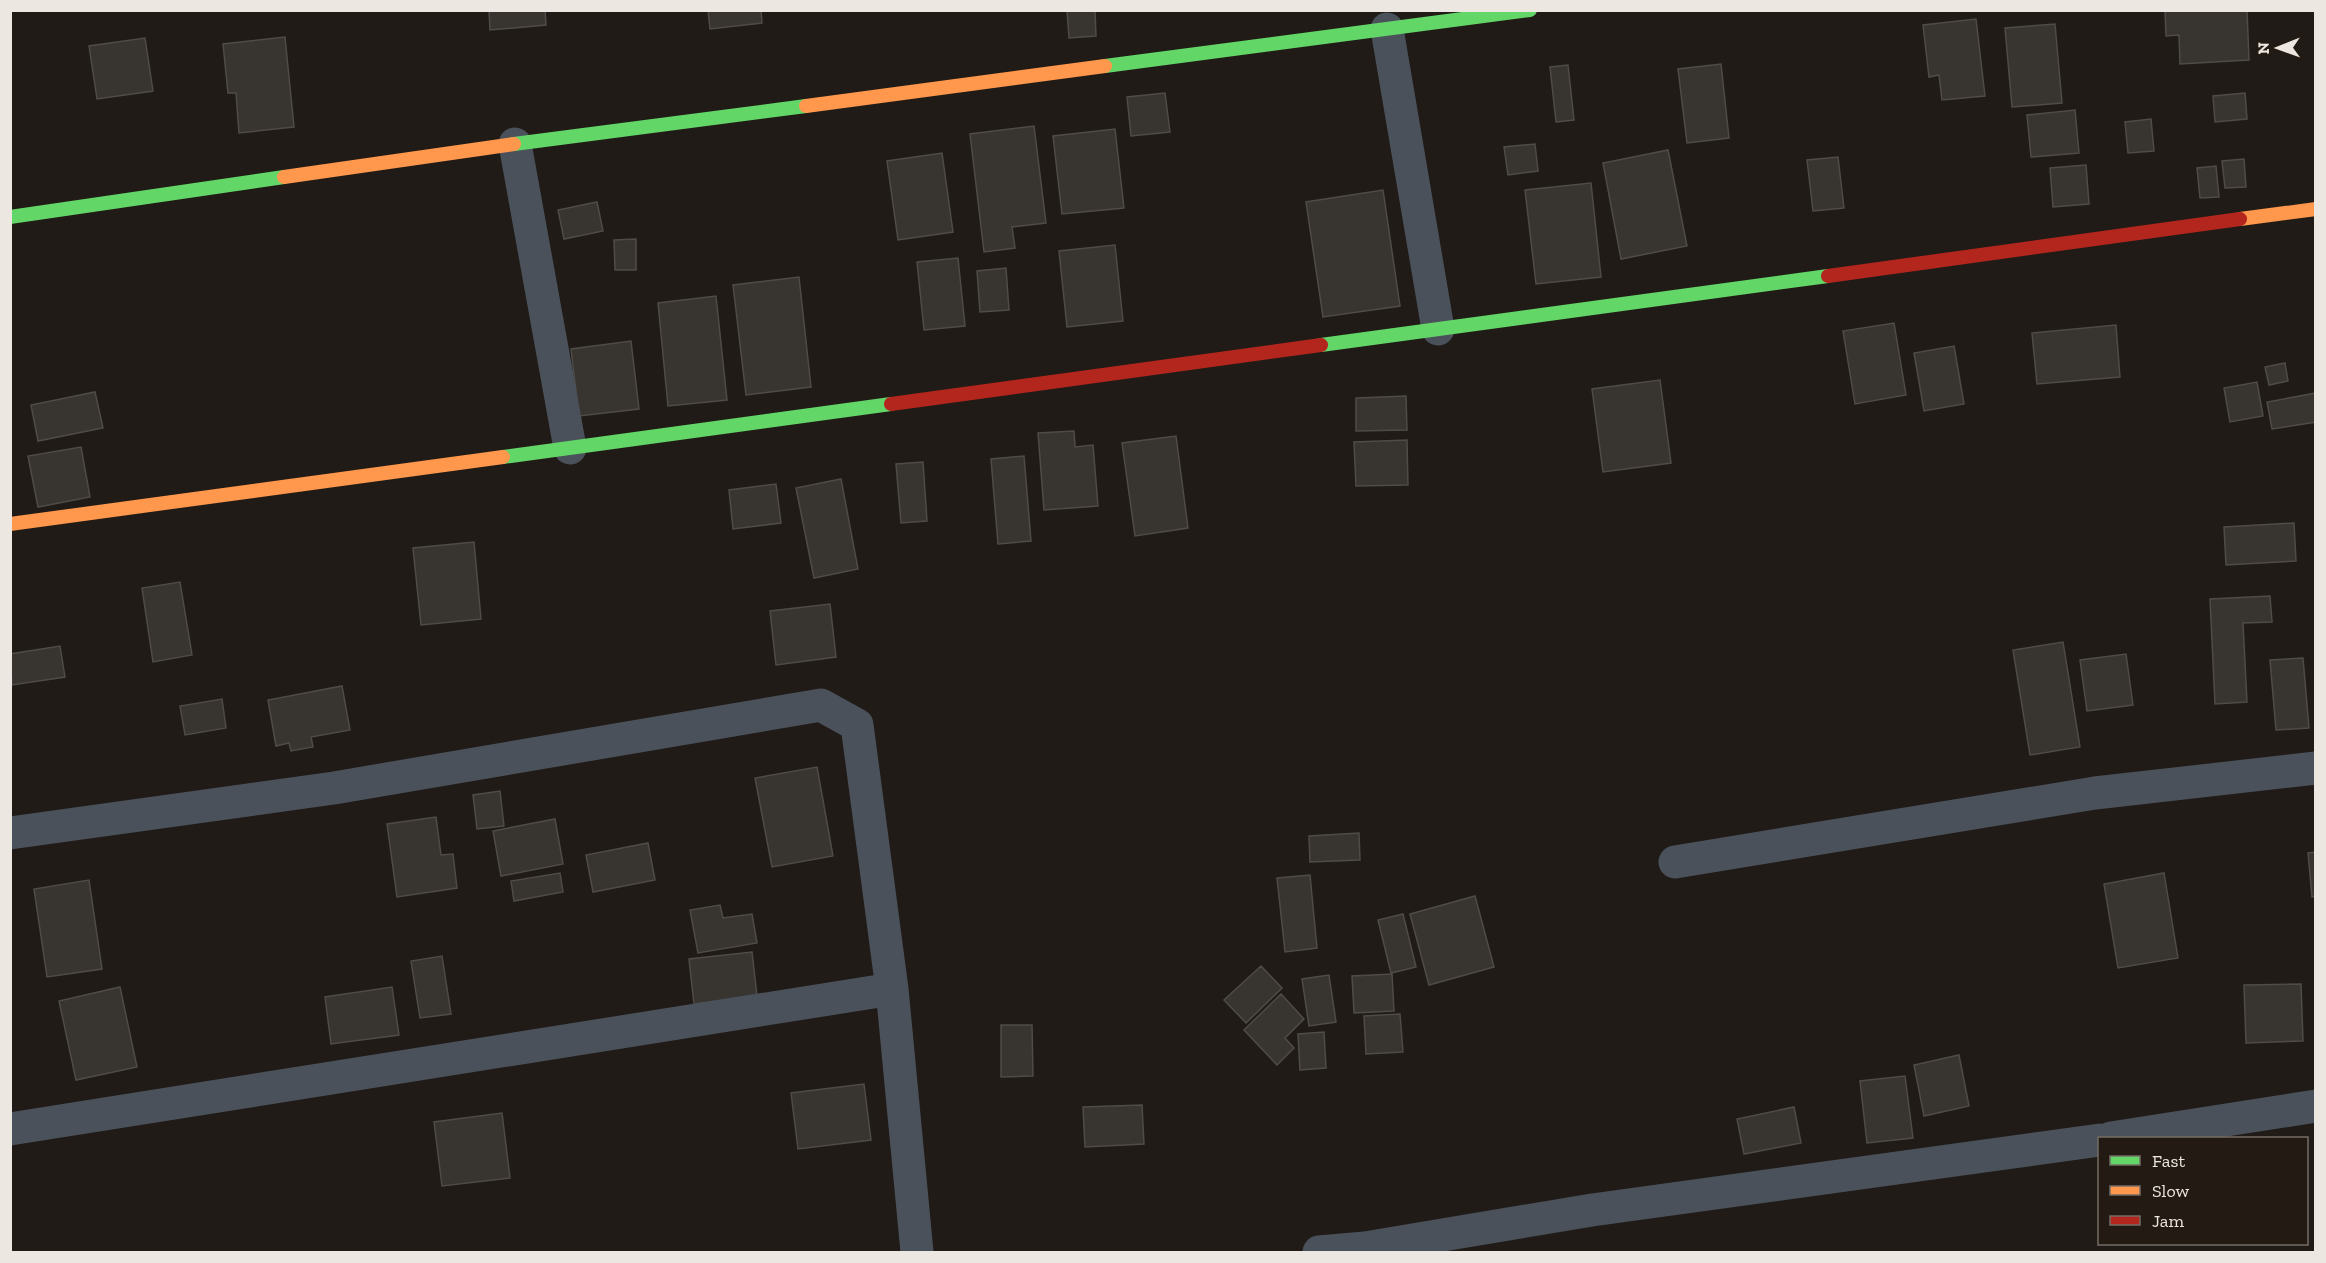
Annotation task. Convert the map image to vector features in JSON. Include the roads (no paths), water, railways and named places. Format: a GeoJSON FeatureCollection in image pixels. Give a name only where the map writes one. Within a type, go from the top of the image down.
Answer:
{"type":"FeatureCollection","features":[{"type":"Feature","properties":{"kind":"street"},"geometry":{"type":"LineString","coordinates":[[10,217],[515,144],[1530,10]]}},
{"type":"Feature","properties":{"kind":"street"},"geometry":{"type":"LineString","coordinates":[[1386,29],[1438,329]]}},
{"type":"Feature","properties":{"kind":"street"},"geometry":{"type":"LineString","coordinates":[[515,144],[570,448]]}},
{"type":"Feature","properties":{"kind":"street"},"geometry":{"type":"LineString","coordinates":[[10,525],[2316,209]]}},
{"type":"Feature","properties":{"kind":"street"},"geometry":{"type":"LineString","coordinates":[[10,833],[334,788],[821,705],[857,725],[892,989],[918,1252]]}},
{"type":"Feature","properties":{"kind":"street"},"geometry":{"type":"LineString","coordinates":[[1675,862],[2095,793],[2316,768]]}},
{"type":"Feature","properties":{"kind":"street"},"geometry":{"type":"LineString","coordinates":[[10,1129],[892,989]]}},
{"type":"Feature","properties":{"kind":"street"},"geometry":{"type":"LineString","coordinates":[[2117,1137],[2316,1106]]}},
{"type":"Feature","properties":{"kind":"street"},"geometry":{"type":"LineString","coordinates":[[1319,1252],[1365,1248],[1592,1210],[2098,1140]]}}]}
